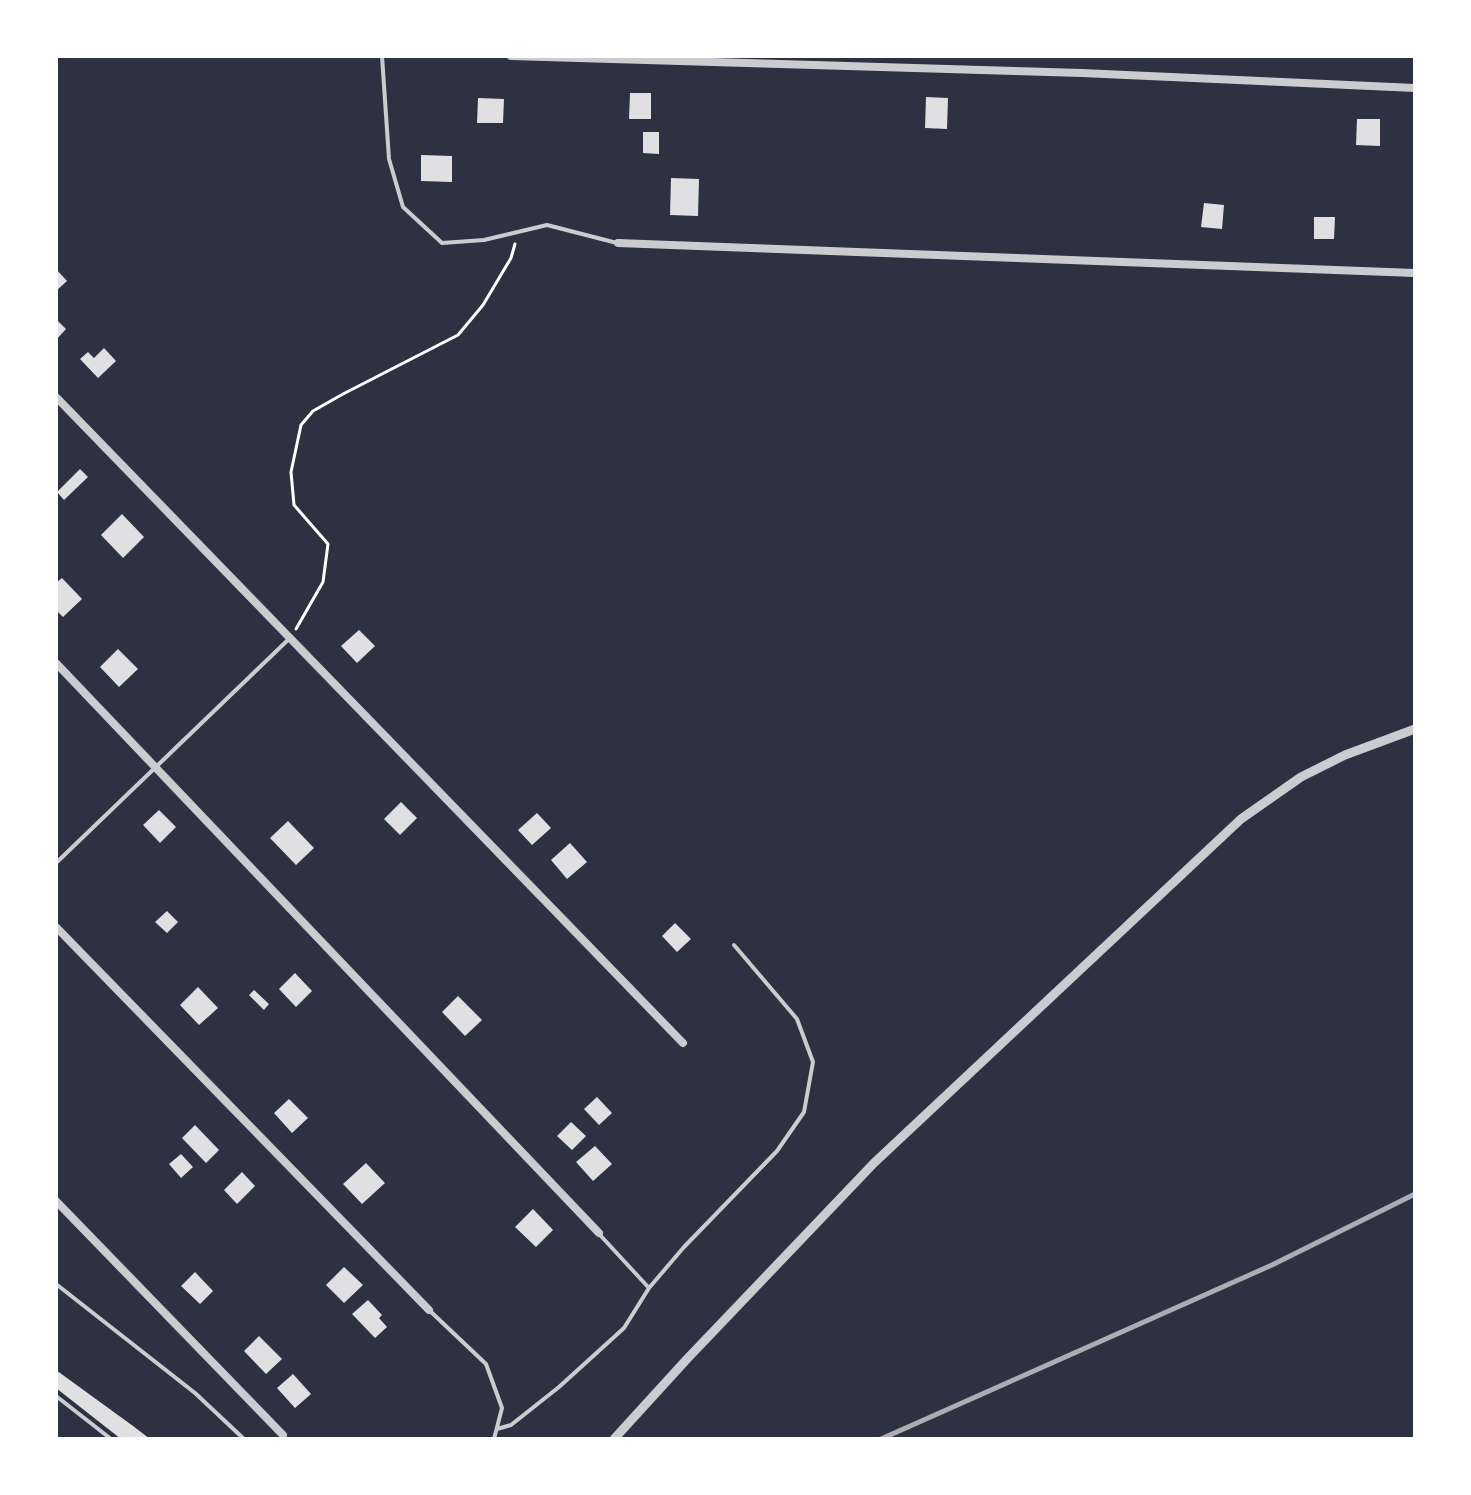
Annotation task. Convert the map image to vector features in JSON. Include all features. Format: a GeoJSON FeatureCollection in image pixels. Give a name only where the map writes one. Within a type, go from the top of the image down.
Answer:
{"type":"FeatureCollection","features":[{"type":"Feature","properties":{"kind":"street"},"geometry":{"type":"LineString","coordinates":[[511,56],[1066,72],[1415,88]]}},
{"type":"Feature","properties":{"kind":"street"},"geometry":{"type":"LineString","coordinates":[[618,243],[1415,273]]}},
{"type":"Feature","properties":{"kind":"street"},"geometry":{"type":"LineString","coordinates":[[56,397],[683,1043]]}},
{"type":"Feature","properties":{"kind":"street"},"geometry":{"type":"LineString","coordinates":[[56,663],[599,1233]]}},
{"type":"Feature","properties":{"kind":"street"},"geometry":{"type":"LineString","coordinates":[[614,1439],[874,1163],[1207,849],[1241,819],[1301,777],[1345,755],[1415,729]]}},
{"type":"Feature","properties":{"kind":"street"},"geometry":{"type":"LineString","coordinates":[[56,927],[429,1310]]}},
{"type":"Feature","properties":{"kind":"street"},"geometry":{"type":"LineString","coordinates":[[56,1201],[285,1437]]}},
{"type":"Feature","properties":{"kind":"lane"},"geometry":{"type":"LineString","coordinates":[[382,56],[389,159],[403,207],[442,243],[484,240],[547,225],[618,243]]}},
{"type":"Feature","properties":{"kind":"lane"},"geometry":{"type":"LineString","coordinates":[[56,863],[291,637]]}},
{"type":"Feature","properties":{"kind":"lane"},"geometry":{"type":"LineString","coordinates":[[497,1429],[511,1425],[547,1397],[624,1328],[649,1288],[684,1247],[777,1151],[804,1112],[813,1062],[797,1019],[734,945]]}},
{"type":"Feature","properties":{"kind":"lane"},"geometry":{"type":"LineString","coordinates":[[599,1233],[649,1288]]}},
{"type":"Feature","properties":{"kind":"lane"},"geometry":{"type":"LineString","coordinates":[[56,1284],[195,1393],[244,1439]]}},
{"type":"Feature","properties":{"kind":"lane"},"geometry":{"type":"LineString","coordinates":[[429,1310],[486,1364],[502,1408],[494,1439]]}},
{"type":"Feature","properties":{"kind":"lane"},"geometry":{"type":"LineString","coordinates":[[56,1396],[111,1439]]}},
{"type":"Feature","properties":{"kind":"path"},"geometry":{"type":"LineString","coordinates":[[291,637],[323,582],[328,544],[294,505],[291,472],[301,425],[313,411],[458,335],[483,305],[511,258],[517,232]]}},
{"type":"Feature","properties":{"kind":"building"},"geometry":{"type":"Polygon","coordinates":[[[630,93],[651,93],[651,119],[629,119],[630,93]]]}},
{"type":"Feature","properties":{"kind":"building"},"geometry":{"type":"Polygon","coordinates":[[[926,97],[948,98],[947,129],[925,128],[926,97]]]}},
{"type":"Feature","properties":{"kind":"building"},"geometry":{"type":"Polygon","coordinates":[[[478,98],[504,99],[503,123],[477,123],[478,98]]]}},
{"type":"Feature","properties":{"kind":"building"},"geometry":{"type":"Polygon","coordinates":[[[1357,119],[1380,119],[1380,146],[1356,145],[1357,119]]]}},
{"type":"Feature","properties":{"kind":"building"},"geometry":{"type":"Polygon","coordinates":[[[643,132],[659,132],[659,154],[643,153],[643,132]]]}},
{"type":"Feature","properties":{"kind":"building"},"geometry":{"type":"Polygon","coordinates":[[[421,155],[452,156],[452,182],[421,181],[421,155]]]}},
{"type":"Feature","properties":{"kind":"building"},"geometry":{"type":"Polygon","coordinates":[[[671,178],[699,179],[698,216],[670,215],[671,178]]]}},
{"type":"Feature","properties":{"kind":"building"},"geometry":{"type":"Polygon","coordinates":[[[1204,203],[1224,205],[1222,229],[1201,227],[1204,203]]]}},
{"type":"Feature","properties":{"kind":"building"},"geometry":{"type":"Polygon","coordinates":[[[1314,217],[1335,217],[1334,239],[1314,239],[1314,217]]]}},
{"type":"Feature","properties":{"kind":"building"},"geometry":{"type":"Polygon","coordinates":[[[56,269],[67,281],[56,291],[56,269]]]}},
{"type":"Feature","properties":{"kind":"building"},"geometry":{"type":"Polygon","coordinates":[[[56,319],[66,329],[56,340],[56,319]]]}},
{"type":"Feature","properties":{"kind":"building"},"geometry":{"type":"Polygon","coordinates":[[[104,348],[116,361],[98,378],[80,359],[88,352],[94,358],[104,348]]]}},
{"type":"Feature","properties":{"kind":"building"},"geometry":{"type":"Polygon","coordinates":[[[80,469],[88,477],[64,500],[57,492],[80,469]]]}},
{"type":"Feature","properties":{"kind":"building"},"geometry":{"type":"Polygon","coordinates":[[[122,514],[144,537],[123,558],[101,535],[122,514]]]}},
{"type":"Feature","properties":{"kind":"building"},"geometry":{"type":"Polygon","coordinates":[[[62,578],[82,599],[63,617],[56,610],[56,583],[62,578]]]}},
{"type":"Feature","properties":{"kind":"building"},"geometry":{"type":"Polygon","coordinates":[[[359,630],[375,646],[357,663],[341,646],[359,630]]]}},
{"type":"Feature","properties":{"kind":"building"},"geometry":{"type":"Polygon","coordinates":[[[118,649],[138,669],[119,687],[100,667],[118,649]]]}},
{"type":"Feature","properties":{"kind":"building"},"geometry":{"type":"Polygon","coordinates":[[[401,802],[417,818],[400,835],[384,819],[401,802]]]}},
{"type":"Feature","properties":{"kind":"building"},"geometry":{"type":"Polygon","coordinates":[[[159,810],[176,827],[160,843],[143,825],[159,810]]]}},
{"type":"Feature","properties":{"kind":"building"},"geometry":{"type":"Polygon","coordinates":[[[537,813],[551,828],[532,845],[518,830],[537,813]]]}},
{"type":"Feature","properties":{"kind":"building"},"geometry":{"type":"Polygon","coordinates":[[[288,821],[314,848],[296,865],[270,838],[288,821]]]}},
{"type":"Feature","properties":{"kind":"building"},"geometry":{"type":"Polygon","coordinates":[[[570,843],[587,862],[567,879],[551,860],[570,843]]]}},
{"type":"Feature","properties":{"kind":"building"},"geometry":{"type":"Polygon","coordinates":[[[167,911],[178,922],[167,933],[155,922],[167,911]]]}},
{"type":"Feature","properties":{"kind":"building"},"geometry":{"type":"Polygon","coordinates":[[[675,923],[691,939],[677,952],[662,936],[675,923]]]}},
{"type":"Feature","properties":{"kind":"building"},"geometry":{"type":"Polygon","coordinates":[[[295,973],[312,991],[296,1007],[279,989],[295,973]]]}},
{"type":"Feature","properties":{"kind":"building"},"geometry":{"type":"Polygon","coordinates":[[[198,987],[218,1008],[199,1025],[180,1005],[198,987]]]}},
{"type":"Feature","properties":{"kind":"building"},"geometry":{"type":"Polygon","coordinates":[[[254,990],[269,1004],[264,1010],[249,995],[254,990]]]}},
{"type":"Feature","properties":{"kind":"building"},"geometry":{"type":"Polygon","coordinates":[[[458,996],[482,1020],[465,1036],[442,1012],[458,996]]]}},
{"type":"Feature","properties":{"kind":"building"},"geometry":{"type":"Polygon","coordinates":[[[597,1097],[612,1113],[599,1125],[584,1109],[597,1097]]]}},
{"type":"Feature","properties":{"kind":"building"},"geometry":{"type":"Polygon","coordinates":[[[289,1099],[308,1118],[292,1133],[274,1113],[289,1099]]]}},
{"type":"Feature","properties":{"kind":"building"},"geometry":{"type":"Polygon","coordinates":[[[571,1122],[586,1136],[572,1150],[557,1136],[571,1122]]]}},
{"type":"Feature","properties":{"kind":"building"},"geometry":{"type":"Polygon","coordinates":[[[195,1125],[219,1150],[206,1163],[182,1138],[195,1125]]]}},
{"type":"Feature","properties":{"kind":"building"},"geometry":{"type":"Polygon","coordinates":[[[595,1146],[612,1164],[593,1181],[576,1162],[595,1146]]]}},
{"type":"Feature","properties":{"kind":"building"},"geometry":{"type":"Polygon","coordinates":[[[181,1154],[193,1167],[181,1178],[169,1164],[181,1154]]]}},
{"type":"Feature","properties":{"kind":"building"},"geometry":{"type":"Polygon","coordinates":[[[366,1163],[385,1183],[362,1204],[343,1184],[366,1163]]]}},
{"type":"Feature","properties":{"kind":"building"},"geometry":{"type":"Polygon","coordinates":[[[242,1172],[255,1186],[237,1204],[224,1190],[242,1172]]]}},
{"type":"Feature","properties":{"kind":"building"},"geometry":{"type":"Polygon","coordinates":[[[533,1209],[553,1230],[536,1247],[515,1227],[533,1209]]]}},
{"type":"Feature","properties":{"kind":"building"},"geometry":{"type":"Polygon","coordinates":[[[344,1267],[363,1285],[344,1303],[326,1285],[344,1267]]]}},
{"type":"Feature","properties":{"kind":"building"},"geometry":{"type":"Polygon","coordinates":[[[195,1272],[213,1291],[200,1304],[181,1286],[195,1272]]]}},
{"type":"Feature","properties":{"kind":"building"},"geometry":{"type":"Polygon","coordinates":[[[368,1300],[382,1315],[379,1318],[387,1327],[375,1338],[352,1314],[368,1300]]]}},
{"type":"Feature","properties":{"kind":"building"},"geometry":{"type":"Polygon","coordinates":[[[259,1336],[282,1359],[266,1374],[244,1351],[259,1336]]]}},
{"type":"Feature","properties":{"kind":"building"},"geometry":{"type":"Polygon","coordinates":[[[56,1370],[150,1439],[121,1439],[56,1388],[56,1370]]]}},
{"type":"Feature","properties":{"kind":"building"},"geometry":{"type":"Polygon","coordinates":[[[293,1374],[311,1394],[295,1408],[277,1388],[293,1374]]]}},
{"type":"Feature","properties":{"kind":"railway"},"geometry":{"type":"LineString","coordinates":[[881,1439],[1272,1265],[1415,1194]]}}]}
